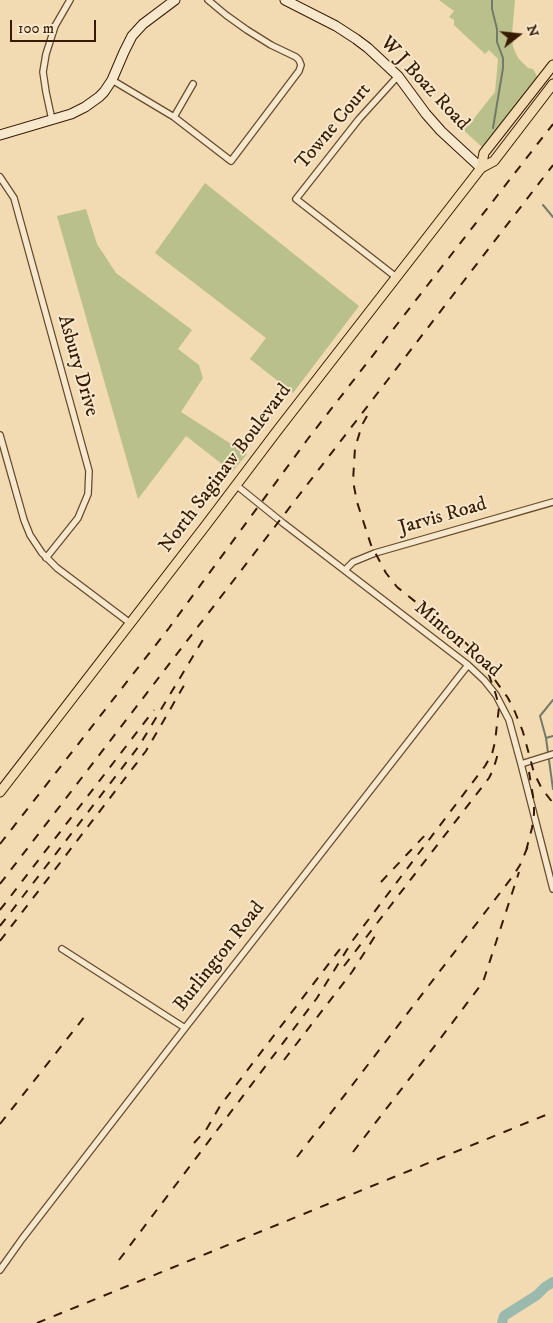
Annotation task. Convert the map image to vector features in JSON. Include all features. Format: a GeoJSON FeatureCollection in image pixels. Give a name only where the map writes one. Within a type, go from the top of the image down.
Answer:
{"type":"FeatureCollection","features":[{"type":"Feature","properties":{"kind":"main road"},"geometry":{"type":"LineString","coordinates":[[0,135],[71,114],[85,107],[104,92],[112,80],[128,42],[137,30],[175,0]]}},
{"type":"Feature","properties":{"kind":"main road","name":"W J Boaz Road"},"geometry":{"type":"LineString","coordinates":[[285,0],[331,23],[374,53],[398,76],[441,131],[481,168]]}},
{"type":"Feature","properties":{"kind":"main road","name":"North Saginaw Boulevard"},"geometry":{"type":"LineString","coordinates":[[481,168],[484,153],[553,65]]}},
{"type":"Feature","properties":{"kind":"main road","name":"North Saginaw Boulevard"},"geometry":{"type":"LineString","coordinates":[[0,792],[481,168],[494,161],[553,84]]}},
{"type":"Feature","properties":{"kind":"street"},"geometry":{"type":"LineString","coordinates":[[52,120],[43,72],[46,54],[55,26],[70,0]]}},
{"type":"Feature","properties":{"kind":"street"},"geometry":{"type":"LineString","coordinates":[[112,80],[174,117],[231,161],[301,67],[296,57],[271,45],[247,30],[208,0]]}},
{"type":"Feature","properties":{"kind":"street","name":"Towne Court"},"geometry":{"type":"LineString","coordinates":[[396,277],[296,199],[359,119],[398,76]]}},
{"type":"Feature","properties":{"kind":"street"},"geometry":{"type":"LineString","coordinates":[[174,117],[193,84]]}},
{"type":"Feature","properties":{"kind":"street","name":"Asbury Drive"},"geometry":{"type":"LineString","coordinates":[[0,177],[14,198],[89,471],[88,494],[78,518],[46,558]]}},
{"type":"Feature","properties":{"kind":"street"},"geometry":{"type":"LineString","coordinates":[[0,435],[24,520],[34,542],[46,558],[130,623]]}},
{"type":"Feature","properties":{"kind":"street","name":"Minton Road"},"geometry":{"type":"LineString","coordinates":[[236,485],[468,665],[496,695],[509,720],[553,889]]}},
{"type":"Feature","properties":{"kind":"street","name":"Jarvis Road"},"geometry":{"type":"LineString","coordinates":[[345,570],[352,562],[375,553],[553,502]]}},
{"type":"Feature","properties":{"kind":"street","name":"Burlington Road"},"geometry":{"type":"LineString","coordinates":[[0,1270],[185,1028],[468,665]]}},
{"type":"Feature","properties":{"kind":"street"},"geometry":{"type":"LineString","coordinates":[[521,764],[553,754]]}},
{"type":"Feature","properties":{"kind":"street"},"geometry":{"type":"LineString","coordinates":[[62,949],[185,1028]]}},
{"type":"Feature","properties":{"kind":"green space"},"geometry":{"type":"Polygon","coordinates":[[[439,0],[515,0],[512,34],[513,47],[518,58],[528,68],[533,69],[538,78],[483,148],[460,127],[468,126],[495,92],[498,59],[489,50],[485,54],[454,25],[454,20],[449,17],[454,11],[439,0]]]}},
{"type":"Feature","properties":{"kind":"green space"},"geometry":{"type":"Polygon","coordinates":[[[205,183],[359,306],[293,393],[250,359],[266,338],[155,253],[205,183]]]}},
{"type":"Feature","properties":{"kind":"green space"},"geometry":{"type":"Polygon","coordinates":[[[86,209],[97,244],[116,273],[192,330],[178,349],[199,365],[203,378],[181,412],[247,454],[232,472],[186,436],[138,499],[57,216],[86,209]]]}},
{"type":"Feature","properties":{"kind":"waterway"},"geometry":{"type":"LineString","coordinates":[[492,0],[492,9],[497,29],[497,42],[503,58],[493,128]]}},
{"type":"Feature","properties":{"kind":"waterway"},"geometry":{"type":"LineString","coordinates":[[543,205],[553,217]]}},
{"type":"Feature","properties":{"kind":"waterway"},"geometry":{"type":"LineString","coordinates":[[553,700],[540,716],[546,738],[553,789]]}},
{"type":"Feature","properties":{"kind":"waterway"},"geometry":{"type":"LineString","coordinates":[[546,738],[553,736]]}},
{"type":"Feature","properties":{"kind":"waterway"},"geometry":{"type":"LineString","coordinates":[[502,1323],[504,1316],[537,1295],[553,1282]]}},
{"type":"Feature","properties":{"kind":"railway"},"geometry":{"type":"LineString","coordinates":[[0,844],[169,628],[307,440],[553,124]]}},
{"type":"Feature","properties":{"kind":"railway"},"geometry":{"type":"LineString","coordinates":[[0,884],[553,165]]}},
{"type":"Feature","properties":{"kind":"railway"},"geometry":{"type":"LineString","coordinates":[[367,416],[362,425],[355,448],[353,481],[357,502],[371,545],[386,573],[397,587],[462,639],[479,657]]}},
{"type":"Feature","properties":{"kind":"railway"},"geometry":{"type":"LineString","coordinates":[[0,926],[139,746],[207,633]]}},
{"type":"Feature","properties":{"kind":"railway"},"geometry":{"type":"LineString","coordinates":[[119,1260],[317,998],[353,940],[485,766],[492,754],[495,742],[499,707],[489,675],[475,652]]}},
{"type":"Feature","properties":{"kind":"railway"},"geometry":{"type":"LineString","coordinates":[[495,680],[515,712],[523,732],[534,773],[542,789],[553,803]]}},
{"type":"Feature","properties":{"kind":"railway"},"geometry":{"type":"LineString","coordinates":[[0,941],[146,751],[186,682]]}},
{"type":"Feature","properties":{"kind":"railway"},"geometry":{"type":"LineString","coordinates":[[0,910],[154,710]]}},
{"type":"Feature","properties":{"kind":"railway"},"geometry":{"type":"LineString","coordinates":[[344,966],[489,778],[497,752]]}},
{"type":"Feature","properties":{"kind":"railway"},"geometry":{"type":"LineString","coordinates":[[526,851],[534,814],[529,772]]}},
{"type":"Feature","properties":{"kind":"railway"},"geometry":{"type":"LineString","coordinates":[[381,882],[427,833]]}},
{"type":"Feature","properties":{"kind":"railway"},"geometry":{"type":"LineString","coordinates":[[297,1157],[513,876],[528,846]]}},
{"type":"Feature","properties":{"kind":"railway"},"geometry":{"type":"LineString","coordinates":[[353,1152],[480,986],[484,979],[519,872]]}},
{"type":"Feature","properties":{"kind":"railway"},"geometry":{"type":"LineString","coordinates":[[284,1060],[352,972],[377,933]]}},
{"type":"Feature","properties":{"kind":"railway"},"geometry":{"type":"LineString","coordinates":[[194,1143],[206,1130],[220,1106],[340,949]]}},
{"type":"Feature","properties":{"kind":"railway"},"geometry":{"type":"LineString","coordinates":[[0,1124],[89,1011]]}},
{"type":"Feature","properties":{"kind":"railway"},"geometry":{"type":"LineString","coordinates":[[37,1323],[553,1112]]}}]}
